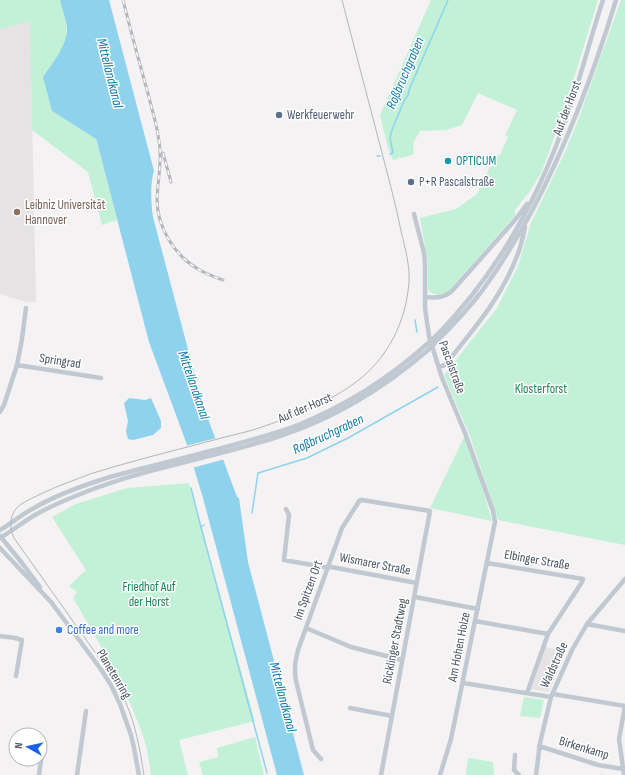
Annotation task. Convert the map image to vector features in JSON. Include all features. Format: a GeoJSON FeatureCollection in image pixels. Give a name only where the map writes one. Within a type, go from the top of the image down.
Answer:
{"type":"FeatureCollection","features":[{"type":"Feature","properties":{"kind":"street","name":"Auf der Horst"},"geometry":{"type":"LineString","coordinates":[[0,530],[33,508],[85,484],[224,450],[280,432],[319,416],[378,383],[427,347],[461,310],[487,276],[505,249],[538,190],[556,148],[566,119],[603,0]]}},
{"type":"Feature","properties":{"kind":"street","name":"Auf der Horst"},"geometry":{"type":"LineString","coordinates":[[436,338],[460,317],[482,291],[508,253],[528,219],[555,164],[584,96],[616,0]]}},
{"type":"Feature","properties":{"kind":"street","name":"Auf der Horst"},"geometry":{"type":"LineString","coordinates":[[425,297],[445,296],[452,291],[515,220],[538,190]]}},
{"type":"Feature","properties":{"kind":"street","name":"Pascalstraße"},"geometry":{"type":"LineString","coordinates":[[414,214],[425,263],[425,308],[429,336],[442,378],[466,433],[493,511],[495,522]]}},
{"type":"Feature","properties":{"kind":"street","name":"Auf der Horst"},"geometry":{"type":"LineString","coordinates":[[439,367],[445,366],[487,313],[501,290],[517,256],[528,219]]}},
{"type":"Feature","properties":{"kind":"street"},"geometry":{"type":"LineString","coordinates":[[508,253],[512,252],[514,254],[515,257],[513,265]]}},
{"type":"Feature","properties":{"kind":"street"},"geometry":{"type":"LineString","coordinates":[[0,412],[4,405],[17,365],[26,308]]}},
{"type":"Feature","properties":{"kind":"street","name":"Springrad"},"geometry":{"type":"LineString","coordinates":[[17,365],[101,378]]}},
{"type":"Feature","properties":{"kind":"street","name":"Auf der Horst"},"geometry":{"type":"LineString","coordinates":[[0,537],[36,514],[73,497],[135,475],[184,460]]}},
{"type":"Feature","properties":{"kind":"street","name":"Im Spitzen Ort"},"geometry":{"type":"LineString","coordinates":[[321,759],[313,750],[294,672],[294,664],[342,528],[360,501],[365,500],[430,511]]}},
{"type":"Feature","properties":{"kind":"street","name":"Wismarer Straße"},"geometry":{"type":"LineString","coordinates":[[286,509],[289,515],[284,560],[417,583]]}},
{"type":"Feature","properties":{"kind":"street","name":"Ricklinger Stadtweg"},"geometry":{"type":"LineString","coordinates":[[381,775],[430,511]]}},
{"type":"Feature","properties":{"kind":"street","name":"Am Hohen Holze"},"geometry":{"type":"LineString","coordinates":[[440,775],[451,740],[495,522]]}},
{"type":"Feature","properties":{"kind":"street","name":"Planetenring"},"geometry":{"type":"LineString","coordinates":[[0,537],[22,563],[46,597],[89,652],[111,685],[120,704],[131,735],[139,775]]}},
{"type":"Feature","properties":{"kind":"street","name":"Planetenring"},"geometry":{"type":"LineString","coordinates":[[0,548],[46,597]]}},
{"type":"Feature","properties":{"kind":"street","name":"Elbinger Straße"},"geometry":{"type":"LineString","coordinates":[[487,563],[582,579],[582,582],[548,634]]}},
{"type":"Feature","properties":{"kind":"street","name":"Waldstraße"},"geometry":{"type":"LineString","coordinates":[[536,775],[539,746],[552,695],[572,650],[587,624],[625,579]]}},
{"type":"Feature","properties":{"kind":"street"},"geometry":{"type":"LineString","coordinates":[[415,597],[478,609]]}},
{"type":"Feature","properties":{"kind":"street"},"geometry":{"type":"LineString","coordinates":[[475,621],[548,634],[527,693]]}},
{"type":"Feature","properties":{"kind":"street"},"geometry":{"type":"LineString","coordinates":[[587,624],[625,631]]}},
{"type":"Feature","properties":{"kind":"street"},"geometry":{"type":"LineString","coordinates":[[306,628],[351,647],[402,660]]}},
{"type":"Feature","properties":{"kind":"street"},"geometry":{"type":"LineString","coordinates":[[0,636],[22,640],[16,676]]}},
{"type":"Feature","properties":{"kind":"street"},"geometry":{"type":"LineString","coordinates":[[463,683],[625,706],[619,739],[624,775]]}},
{"type":"Feature","properties":{"kind":"street"},"geometry":{"type":"LineString","coordinates":[[350,708],[392,716]]}},
{"type":"Feature","properties":{"kind":"street"},"geometry":{"type":"LineString","coordinates":[[77,775],[86,712]]}},
{"type":"Feature","properties":{"kind":"street","name":"Birkenkamp"},"geometry":{"type":"LineString","coordinates":[[539,746],[598,765],[623,769]]}},
{"type":"Feature","properties":{"kind":"street"},"geometry":{"type":"LineString","coordinates":[[516,755],[514,770],[519,775]]}},
{"type":"Feature","properties":{"kind":"shaded area","name":"Leibniz Universität Hannover"},"geometry":{"type":"Polygon","coordinates":[[[30,21],[36,302],[26,302],[0,294],[0,29],[30,21]]]}},
{"type":"Feature","properties":{"kind":"shaded area"},"geometry":{"type":"Polygon","coordinates":[[[545,647],[566,650],[549,692],[531,689],[545,647]]]}},
{"type":"Feature","properties":{"kind":"green space"},"geometry":{"type":"Polygon","coordinates":[[[0,0],[60,0],[66,22],[66,39],[52,111],[96,139],[117,220],[102,225],[88,172],[32,130],[30,21],[0,29],[0,0]]]}},
{"type":"Feature","properties":{"kind":"green space"},"geometry":{"type":"Polygon","coordinates":[[[431,0],[598,0],[564,111],[541,173],[530,191],[515,210],[515,216],[450,290],[439,294],[434,294],[428,290],[428,263],[420,218],[456,209],[477,194],[495,156],[500,155],[508,137],[505,136],[517,110],[478,93],[462,125],[446,130],[420,131],[413,143],[414,154],[402,158],[399,157],[398,159],[393,160],[388,148],[380,115],[431,0]]]}},
{"type":"Feature","properties":{"kind":"green space","name":"Klosterforst"},"geometry":{"type":"Polygon","coordinates":[[[621,0],[625,0],[625,545],[498,520],[470,436],[444,375],[497,308],[518,266],[531,223],[565,152],[577,123],[621,0]]]}},
{"type":"Feature","properties":{"kind":"green space"},"geometry":{"type":"Polygon","coordinates":[[[466,433],[492,521],[430,508],[466,433]]]}},
{"type":"Feature","properties":{"kind":"green space","name":"Friedhof Auf der Horst"},"geometry":{"type":"Polygon","coordinates":[[[189,483],[255,721],[179,740],[188,775],[151,775],[145,743],[130,702],[73,598],[77,592],[69,586],[86,570],[52,517],[76,504],[127,488],[189,483]]]}},
{"type":"Feature","properties":{"kind":"green space"},"geometry":{"type":"Polygon","coordinates":[[[524,697],[544,700],[540,718],[520,716],[524,697]]]}},
{"type":"Feature","properties":{"kind":"green space"},"geometry":{"type":"Polygon","coordinates":[[[255,737],[264,775],[203,775],[199,762],[218,757],[217,748],[255,737]]]}},
{"type":"Feature","properties":{"kind":"green space"},"geometry":{"type":"Polygon","coordinates":[[[468,758],[493,762],[494,775],[466,775],[468,758]]]}},
{"type":"Feature","properties":{"kind":"water","name":"Mittellandkanal"},"geometry":{"type":"Polygon","coordinates":[[[60,0],[109,0],[154,171],[151,194],[153,217],[198,387],[207,416],[237,497],[239,498],[248,562],[304,775],[277,775],[203,498],[186,442],[149,342],[96,139],[52,111],[43,77],[59,54],[67,34],[67,28],[60,0]]]}},
{"type":"Feature","properties":{"kind":"water"},"geometry":{"type":"Polygon","coordinates":[[[129,398],[145,400],[151,398],[161,421],[161,428],[153,435],[133,440],[128,439],[126,431],[128,421],[124,403],[129,398]]]}},
{"type":"Feature","properties":{"kind":"pier"},"geometry":{"type":"Polygon","coordinates":[[[217,438],[225,459],[192,468],[185,446],[217,438]]]}},
{"type":"Feature","properties":{"kind":"waterway","name":"Roßbruchgraben"},"geometry":{"type":"LineString","coordinates":[[390,154],[393,153],[390,138],[392,130],[448,0]]}},
{"type":"Feature","properties":{"kind":"waterway","name":"Roßbruchgraben"},"geometry":{"type":"LineString","coordinates":[[415,320],[417,332]]}},
{"type":"Feature","properties":{"kind":"waterway","name":"Roßbruchgraben"},"geometry":{"type":"LineString","coordinates":[[252,513],[258,473],[307,458],[348,438],[438,387]]}},
{"type":"Feature","properties":{"kind":"waterway"},"geometry":{"type":"LineString","coordinates":[[191,488],[201,527]]}},
{"type":"Feature","properties":{"kind":"waterway"},"geometry":{"type":"LineString","coordinates":[[204,525],[201,527],[267,773]]}},
{"type":"Feature","properties":{"kind":"tram line"},"geometry":{"type":"LineString","coordinates":[[144,775],[135,729],[121,693],[104,665],[14,538],[11,529],[12,516],[16,509],[26,501],[51,489],[90,474],[136,460],[253,430],[302,412],[351,386],[377,362],[386,350],[393,338],[404,311],[409,282],[408,263],[393,194],[342,0]]}},
{"type":"Feature","properties":{"kind":"railway"},"geometry":{"type":"LineString","coordinates":[[123,0],[157,130],[160,151],[157,199],[160,220],[168,239],[181,256],[201,271],[223,280]]}},
{"type":"Feature","properties":{"kind":"railway"},"geometry":{"type":"LineString","coordinates":[[163,153],[171,182]]}},
{"type":"Feature","properties":{"kind":"place","name":"Werkfeuerwehr"},"geometry":{"type":"Point","coordinates":[279,115]}},
{"type":"Feature","properties":{"kind":"place","name":"OPTICUM"},"geometry":{"type":"Point","coordinates":[448,161]}},
{"type":"Feature","properties":{"kind":"place","name":"P+R Pascalstraße"},"geometry":{"type":"Point","coordinates":[411,182]}},
{"type":"Feature","properties":{"kind":"place","name":"Leibniz Universität Hannover"},"geometry":{"type":"Point","coordinates":[17,212]}},
{"type":"Feature","properties":{"kind":"place","name":"Coffee and more"},"geometry":{"type":"Point","coordinates":[59,630]}}]}
